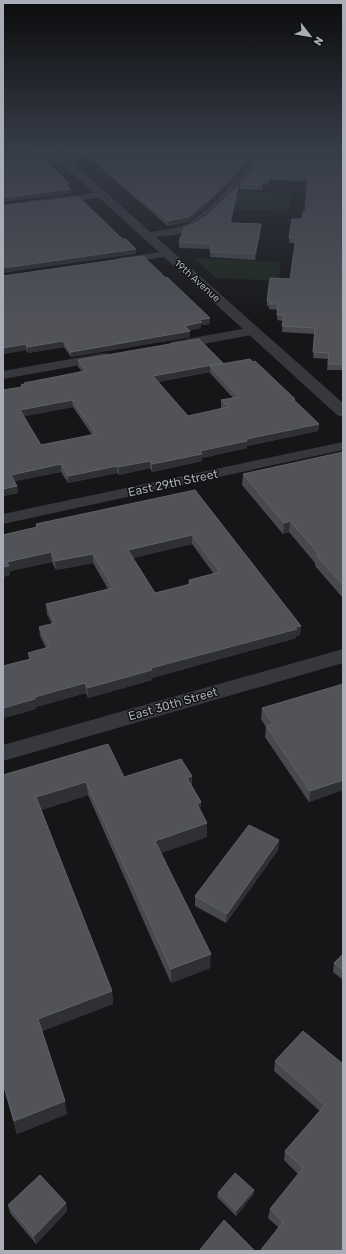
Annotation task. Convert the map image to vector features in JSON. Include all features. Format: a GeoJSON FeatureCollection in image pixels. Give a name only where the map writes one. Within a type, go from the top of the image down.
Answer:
{"type":"FeatureCollection","features":[{"type":"Feature","properties":{"kind":"street","name":"19th Avenue"},"geometry":{"type":"LineString","coordinates":[[116,208],[343,412]]}},
{"type":"Feature","properties":{"kind":"street"},"geometry":{"type":"LineString","coordinates":[[148,235],[193,225],[212,208]]}},
{"type":"Feature","properties":{"kind":"street"},"geometry":{"type":"LineString","coordinates":[[104,263],[167,254]]}},
{"type":"Feature","properties":{"kind":"street"},"geometry":{"type":"LineString","coordinates":[[164,347],[253,331]]}},
{"type":"Feature","properties":{"kind":"street"},"geometry":{"type":"LineString","coordinates":[[3,375],[118,355]]}},
{"type":"Feature","properties":{"kind":"street","name":"East 29th Street"},"geometry":{"type":"LineString","coordinates":[[3,519],[343,446]]}},
{"type":"Feature","properties":{"kind":"street","name":"East 30th Street"},"geometry":{"type":"LineString","coordinates":[[3,753],[343,656]]}},
{"type":"Feature","properties":{"kind":"shaded area"},"geometry":{"type":"Polygon","coordinates":[[[219,208],[289,208],[289,211],[218,209],[219,208]]]}},
{"type":"Feature","properties":{"kind":"shaded area"},"geometry":{"type":"Polygon","coordinates":[[[194,258],[281,262],[279,281],[216,278],[194,258]]]}},
{"type":"Feature","properties":{"kind":"building"},"geometry":{"type":"Polygon","coordinates":[[[3,208],[90,208],[118,235],[123,239],[126,239],[136,249],[3,268],[3,208]]]}},
{"type":"Feature","properties":{"kind":"building"},"geometry":{"type":"Polygon","coordinates":[[[152,208],[200,208],[188,217],[168,221],[152,208]]]}},
{"type":"Feature","properties":{"kind":"building"},"geometry":{"type":"Polygon","coordinates":[[[216,208],[233,208],[230,223],[261,224],[255,254],[210,252],[212,244],[179,242],[184,228],[207,216],[216,208]]]}},
{"type":"Feature","properties":{"kind":"building"},"geometry":{"type":"Polygon","coordinates":[[[305,208],[343,208],[343,364],[328,364],[329,353],[313,352],[315,328],[282,326],[284,315],[277,315],[278,304],[270,304],[270,301],[267,301],[270,278],[290,279],[296,238],[289,238],[292,219],[302,219],[303,212],[305,212],[305,208]]]}},
{"type":"Feature","properties":{"kind":"building"},"geometry":{"type":"Polygon","coordinates":[[[143,256],[210,318],[199,320],[202,322],[185,326],[190,331],[71,352],[63,341],[27,347],[26,344],[3,348],[3,276],[143,256]]]}},
{"type":"Feature","properties":{"kind":"building"},"geometry":{"type":"Polygon","coordinates":[[[199,339],[223,363],[153,376],[188,416],[228,407],[221,400],[239,397],[210,366],[250,359],[253,362],[255,361],[319,424],[246,439],[247,441],[200,451],[202,454],[152,464],[150,461],[68,476],[61,464],[11,475],[17,486],[3,489],[3,390],[22,387],[21,385],[25,384],[24,383],[86,371],[78,360],[199,339]],[[72,400],[20,410],[41,445],[96,434],[72,400]]]}},
{"type":"Feature","properties":{"kind":"building"},"geometry":{"type":"Polygon","coordinates":[[[343,452],[343,585],[316,555],[319,554],[290,521],[284,523],[243,474],[343,452]]]}},
{"type":"Feature","properties":{"kind":"building"},"geometry":{"type":"Polygon","coordinates":[[[195,490],[301,626],[295,627],[297,629],[151,668],[152,670],[87,688],[85,683],[3,708],[3,666],[31,659],[28,653],[49,647],[39,627],[55,623],[46,604],[113,588],[93,554],[55,561],[51,552],[7,562],[9,566],[3,567],[3,535],[37,527],[36,524],[195,490]],[[192,535],[128,550],[155,593],[191,584],[189,580],[220,572],[192,535]]]}},
{"type":"Feature","properties":{"kind":"building"},"geometry":{"type":"Polygon","coordinates":[[[343,684],[343,780],[310,791],[266,726],[273,724],[262,708],[343,684]]]}},
{"type":"Feature","properties":{"kind":"building"},"geometry":{"type":"Polygon","coordinates":[[[108,744],[124,777],[181,759],[192,776],[187,778],[201,802],[197,804],[207,823],[155,841],[211,954],[171,969],[86,782],[36,797],[112,991],[38,1019],[65,1101],[14,1121],[3,1083],[3,775],[108,744]]]}},
{"type":"Feature","properties":{"kind":"building"},"geometry":{"type":"Polygon","coordinates":[[[249,825],[279,840],[227,914],[195,896],[249,825]]]}},
{"type":"Feature","properties":{"kind":"building"},"geometry":{"type":"Polygon","coordinates":[[[343,954],[343,970],[334,963],[343,954]]]}},
{"type":"Feature","properties":{"kind":"building"},"geometry":{"type":"Polygon","coordinates":[[[303,1031],[343,1064],[343,1251],[260,1251],[283,1222],[270,1209],[303,1168],[285,1151],[325,1105],[275,1061],[303,1031]]]}},
{"type":"Feature","properties":{"kind":"building"},"geometry":{"type":"Polygon","coordinates":[[[235,1173],[254,1190],[236,1211],[218,1193],[235,1173]]]}},
{"type":"Feature","properties":{"kind":"building"},"geometry":{"type":"Polygon","coordinates":[[[40,1175],[66,1203],[34,1236],[8,1205],[40,1175]]]}},
{"type":"Feature","properties":{"kind":"building"},"geometry":{"type":"Polygon","coordinates":[[[224,1220],[255,1251],[199,1251],[224,1220]]]}}]}
